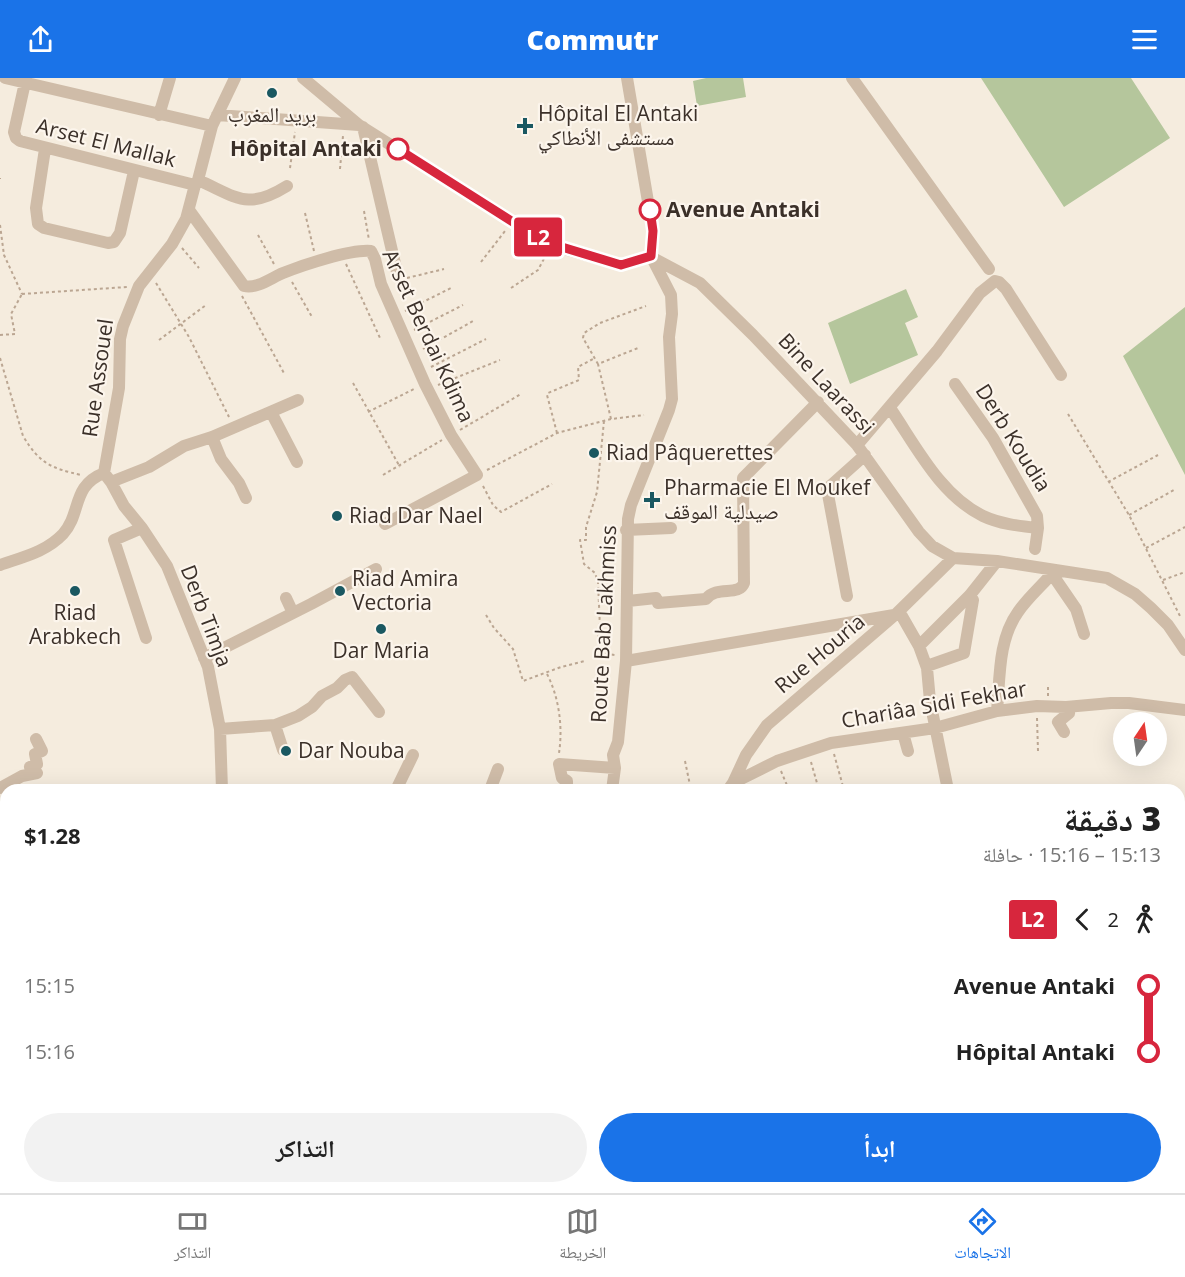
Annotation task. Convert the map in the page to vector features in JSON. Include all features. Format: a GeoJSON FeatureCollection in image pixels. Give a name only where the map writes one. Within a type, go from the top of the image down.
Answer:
{"type":"FeatureCollection","features":[{"type":"Feature","properties":{"kind":"street","name":"Arset El Mallak"},"geometry":{"type":"LineString","coordinates":[[5,78],[25,80],[159,115],[214,120],[344,123],[361,126]]}},
{"type":"Feature","properties":{"kind":"street"},"geometry":{"type":"LineString","coordinates":[[159,115],[170,78]]}},
{"type":"Feature","properties":{"kind":"street","name":"Rue Assouel"},"geometry":{"type":"LineString","coordinates":[[0,565],[47,549],[64,533],[78,499],[102,478],[119,388],[120,339],[126,315],[140,286],[172,244],[186,219],[214,120],[235,78]]}},
{"type":"Feature","properties":{"kind":"street"},"geometry":{"type":"LineString","coordinates":[[303,78],[361,126],[512,222],[552,244],[621,265],[651,256]]}},
{"type":"Feature","properties":{"kind":"street","name":"Route Bab Lakhmiss"},"geometry":{"type":"LineString","coordinates":[[613,784],[615,768],[613,755],[618,742],[626,656],[628,601],[626,530],[631,505],[672,399],[669,337],[671,295],[651,256],[653,231],[627,78]]}},
{"type":"Feature","properties":{"kind":"street"},"geometry":{"type":"LineString","coordinates":[[852,78],[989,269]]}},
{"type":"Feature","properties":{"kind":"street","name":"Arset El Mallak"},"geometry":{"type":"LineString","coordinates":[[25,80],[14,132],[20,141],[134,171],[197,183],[243,200],[252,201],[271,196],[287,186]]}},
{"type":"Feature","properties":{"kind":"street"},"geometry":{"type":"LineString","coordinates":[[361,126],[400,276]]}},
{"type":"Feature","properties":{"kind":"street"},"geometry":{"type":"LineString","coordinates":[[45,149],[36,208],[38,224],[44,228],[108,243],[114,242],[120,233],[134,171]]}},
{"type":"Feature","properties":{"kind":"street","name":"Arset Berdai Kdima"},"geometry":{"type":"LineString","coordinates":[[189,210],[247,288],[283,273],[361,250],[370,252],[394,316],[424,382],[451,435],[477,475]]}},
{"type":"Feature","properties":{"kind":"street","name":"Bine Laarassi"},"geometry":{"type":"LineString","coordinates":[[651,256],[700,283],[818,402],[861,450],[926,540],[939,551],[953,558]]}},
{"type":"Feature","properties":{"kind":"street"},"geometry":{"type":"LineString","coordinates":[[847,596],[827,489],[861,450],[890,408],[980,293],[995,281],[999,282],[1061,375]]}},
{"type":"Feature","properties":{"kind":"street","name":"Derb Koudia"},"geometry":{"type":"LineString","coordinates":[[955,384],[993,438],[1038,517],[1035,549]]}},
{"type":"Feature","properties":{"kind":"street"},"geometry":{"type":"LineString","coordinates":[[102,478],[149,467],[184,446],[212,437],[298,400]]}},
{"type":"Feature","properties":{"kind":"street"},"geometry":{"type":"LineString","coordinates":[[628,601],[657,598],[658,603],[702,600],[716,592],[739,590],[744,583],[743,478],[818,402]]}},
{"type":"Feature","properties":{"kind":"street"},"geometry":{"type":"LineString","coordinates":[[890,408],[933,471],[958,500],[985,516],[1003,522],[1038,528]]}},
{"type":"Feature","properties":{"kind":"street"},"geometry":{"type":"LineString","coordinates":[[271,412],[297,462]]}},
{"type":"Feature","properties":{"kind":"street"},"geometry":{"type":"LineString","coordinates":[[212,437],[221,459],[239,483],[246,498]]}},
{"type":"Feature","properties":{"kind":"street"},"geometry":{"type":"LineString","coordinates":[[385,524],[477,475]]}},
{"type":"Feature","properties":{"kind":"street","name":"Derb Timja"},"geometry":{"type":"LineString","coordinates":[[102,478],[142,528],[166,566],[208,667],[219,729],[222,784]]}},
{"type":"Feature","properties":{"kind":"street"},"geometry":{"type":"LineString","coordinates":[[142,528],[114,540],[146,638]]}},
{"type":"Feature","properties":{"kind":"street"},"geometry":{"type":"LineString","coordinates":[[626,530],[670,528]]}},
{"type":"Feature","properties":{"kind":"street"},"geometry":{"type":"LineString","coordinates":[[953,558],[997,561],[1054,572],[1097,575],[1116,582],[1135,594],[1163,619],[1184,648]]}},
{"type":"Feature","properties":{"kind":"street","name":"Rue Houria"},"geometry":{"type":"LineString","coordinates":[[732,784],[746,755],[767,725],[898,612],[953,558]]}},
{"type":"Feature","properties":{"kind":"street"},"geometry":{"type":"LineString","coordinates":[[919,646],[970,595],[997,561]]}},
{"type":"Feature","properties":{"kind":"street"},"geometry":{"type":"LineString","coordinates":[[204,658],[376,569]]}},
{"type":"Feature","properties":{"kind":"street"},"geometry":{"type":"LineString","coordinates":[[1054,572],[1076,609],[1084,634]]}},
{"type":"Feature","properties":{"kind":"street"},"geometry":{"type":"LineString","coordinates":[[997,711],[1002,648],[1008,631],[1020,609],[1054,572]]}},
{"type":"Feature","properties":{"kind":"street"},"geometry":{"type":"LineString","coordinates":[[927,666],[964,653],[973,600],[970,595]]}},
{"type":"Feature","properties":{"kind":"street"},"geometry":{"type":"LineString","coordinates":[[286,598],[293,613]]}},
{"type":"Feature","properties":{"kind":"street"},"geometry":{"type":"LineString","coordinates":[[626,656],[898,612],[919,646],[927,666],[930,701],[947,784]]}},
{"type":"Feature","properties":{"kind":"street"},"geometry":{"type":"LineString","coordinates":[[219,729],[275,725],[298,716],[312,707],[322,696],[352,677],[379,712]]}},
{"type":"Feature","properties":{"kind":"street","name":"Chariâa Sidi Fekhar"},"geometry":{"type":"LineString","coordinates":[[736,784],[777,761],[831,742],[935,728],[997,711],[1037,706],[1066,707],[1129,703],[1185,710]]}},
{"type":"Feature","properties":{"kind":"street"},"geometry":{"type":"LineString","coordinates":[[1064,732],[1058,722],[1069,713],[1066,707]]}},
{"type":"Feature","properties":{"kind":"street"},"geometry":{"type":"LineString","coordinates":[[275,725],[283,750]]}},
{"type":"Feature","properties":{"kind":"street"},"geometry":{"type":"LineString","coordinates":[[903,733],[908,751]]}},
{"type":"Feature","properties":{"kind":"street"},"geometry":{"type":"LineString","coordinates":[[7,784],[22,776],[34,774],[30,767],[37,764],[35,754],[42,751],[36,739]]}},
{"type":"Feature","properties":{"kind":"street"},"geometry":{"type":"LineString","coordinates":[[399,784],[413,755]]}},
{"type":"Feature","properties":{"kind":"street"},"geometry":{"type":"LineString","coordinates":[[567,784],[567,781],[562,778],[559,764],[615,768]]}},
{"type":"Feature","properties":{"kind":"street"},"geometry":{"type":"LineString","coordinates":[[492,784],[498,769]]}},
{"type":"Feature","properties":{"kind":"path"},"geometry":{"type":"LineString","coordinates":[[290,168],[297,121]]}},
{"type":"Feature","properties":{"kind":"path"},"geometry":{"type":"LineString","coordinates":[[340,169],[344,123]]}},
{"type":"Feature","properties":{"kind":"path"},"geometry":{"type":"LineString","coordinates":[[364,211],[370,252]]}},
{"type":"Feature","properties":{"kind":"path"},"geometry":{"type":"LineString","coordinates":[[304,213],[317,263]]}},
{"type":"Feature","properties":{"kind":"path"},"geometry":{"type":"LineString","coordinates":[[481,262],[512,222]]}},
{"type":"Feature","properties":{"kind":"path"},"geometry":{"type":"LineString","coordinates":[[0,225],[2,256],[22,294]]}},
{"type":"Feature","properties":{"kind":"path"},"geometry":{"type":"LineString","coordinates":[[258,235],[312,317]]}},
{"type":"Feature","properties":{"kind":"path"},"geometry":{"type":"LineString","coordinates":[[172,244],[184,249],[199,268]]}},
{"type":"Feature","properties":{"kind":"path"},"geometry":{"type":"LineString","coordinates":[[511,288],[538,270],[552,244]]}},
{"type":"Feature","properties":{"kind":"path"},"geometry":{"type":"LineString","coordinates":[[343,256],[380,338]]}},
{"type":"Feature","properties":{"kind":"path"},"geometry":{"type":"LineString","coordinates":[[400,276],[444,269]]}},
{"type":"Feature","properties":{"kind":"path"},"geometry":{"type":"LineString","coordinates":[[149,273],[181,323],[234,428]]}},
{"type":"Feature","properties":{"kind":"path"},"geometry":{"type":"LineString","coordinates":[[22,294],[140,286]]}},
{"type":"Feature","properties":{"kind":"path"},"geometry":{"type":"LineString","coordinates":[[394,316],[451,288]]}},
{"type":"Feature","properties":{"kind":"path"},"geometry":{"type":"LineString","coordinates":[[239,290],[285,375]]}},
{"type":"Feature","properties":{"kind":"path"},"geometry":{"type":"LineString","coordinates":[[0,335],[15,334],[11,314],[22,294]]}},
{"type":"Feature","properties":{"kind":"path"},"geometry":{"type":"LineString","coordinates":[[159,339],[206,305]]}},
{"type":"Feature","properties":{"kind":"path"},"geometry":{"type":"LineString","coordinates":[[404,336],[463,305]]}},
{"type":"Feature","properties":{"kind":"path"},"geometry":{"type":"LineString","coordinates":[[611,419],[598,364],[593,359],[583,338],[586,330],[646,306]]}},
{"type":"Feature","properties":{"kind":"path"},"geometry":{"type":"LineString","coordinates":[[413,355],[475,320]]}},
{"type":"Feature","properties":{"kind":"path"},"geometry":{"type":"LineString","coordinates":[[368,412],[424,382],[486,339]]}},
{"type":"Feature","properties":{"kind":"path"},"geometry":{"type":"LineString","coordinates":[[598,364],[638,348]]}},
{"type":"Feature","properties":{"kind":"path"},"geometry":{"type":"LineString","coordinates":[[0,358],[23,436],[28,445],[42,461],[48,463],[52,468],[102,478]]}},
{"type":"Feature","properties":{"kind":"path"},"geometry":{"type":"LineString","coordinates":[[557,433],[547,395],[578,380],[578,368],[593,359]]}},
{"type":"Feature","properties":{"kind":"path"},"geometry":{"type":"LineString","coordinates":[[424,382],[500,360]]}},
{"type":"Feature","properties":{"kind":"path"},"geometry":{"type":"LineString","coordinates":[[353,383],[400,467]]}},
{"type":"Feature","properties":{"kind":"path"},"geometry":{"type":"LineString","coordinates":[[383,476],[520,394]]}},
{"type":"Feature","properties":{"kind":"path"},"geometry":{"type":"LineString","coordinates":[[1068,414],[1129,515],[1180,616]]}},
{"type":"Feature","properties":{"kind":"path"},"geometry":{"type":"LineString","coordinates":[[552,483],[499,512],[477,475],[557,433],[611,419],[644,415]]}},
{"type":"Feature","properties":{"kind":"path"},"geometry":{"type":"LineString","coordinates":[[604,421],[597,492],[585,527],[586,540],[580,540],[584,564],[595,573],[598,582],[600,653],[626,656]]}},
{"type":"Feature","properties":{"kind":"path"},"geometry":{"type":"LineString","coordinates":[[1108,482],[1158,455]]}},
{"type":"Feature","properties":{"kind":"path"},"geometry":{"type":"LineString","coordinates":[[1129,515],[1174,490]]}},
{"type":"Feature","properties":{"kind":"path"},"geometry":{"type":"LineString","coordinates":[[1146,548],[1185,527]]}},
{"type":"Feature","properties":{"kind":"path"},"geometry":{"type":"LineString","coordinates":[[1163,580],[1185,572]]}},
{"type":"Feature","properties":{"kind":"path"},"geometry":{"type":"LineString","coordinates":[[486,615],[494,628],[513,649],[523,681],[585,661]]}},
{"type":"Feature","properties":{"kind":"path"},"geometry":{"type":"LineString","coordinates":[[546,673],[553,686],[561,728],[559,764]]}},
{"type":"Feature","properties":{"kind":"path"},"geometry":{"type":"LineString","coordinates":[[1037,706],[1038,752]]}},
{"type":"Feature","properties":{"kind":"path"},"geometry":{"type":"LineString","coordinates":[[831,742],[842,784]]}},
{"type":"Feature","properties":{"kind":"path"},"geometry":{"type":"LineString","coordinates":[[807,749],[817,783]]}},
{"type":"Feature","properties":{"kind":"path"},"geometry":{"type":"LineString","coordinates":[[685,761],[691,784]]}},
{"type":"Feature","properties":{"kind":"path"},"geometry":{"type":"LineString","coordinates":[[777,761],[787,784]]}},
{"type":"Feature","properties":{"kind":"green space"},"geometry":{"type":"Polygon","coordinates":[[[706,78],[743,78],[746,97],[697,106],[693,81],[706,78]]]}},
{"type":"Feature","properties":{"kind":"green space"},"geometry":{"type":"Polygon","coordinates":[[[981,78],[1131,78],[1170,138],[1064,207],[981,78]]]}},
{"type":"Feature","properties":{"kind":"green space"},"geometry":{"type":"Polygon","coordinates":[[[906,289],[918,317],[905,323],[918,355],[850,384],[828,323],[906,289]]]}},
{"type":"Feature","properties":{"kind":"green space"},"geometry":{"type":"Polygon","coordinates":[[[1185,307],[1185,475],[1123,356],[1185,307]]]}},
{"type":"Feature","properties":{"kind":"bus line","name":"L2"},"geometry":{"type":"LineString","coordinates":[[398,149],[527,231],[568,250],[621,265],[651,256],[653,231],[650,210]]}},
{"type":"Feature","properties":{"kind":"place","name":"بريد المغرب"},"geometry":{"type":"Point","coordinates":[272,93]}},
{"type":"Feature","properties":{"kind":"place","name":"Hôpital El Antaki مستشفى الأنطاكي"},"geometry":{"type":"Point","coordinates":[525,126]}},
{"type":"Feature","properties":{"kind":"place","name":"Hôpital Antaki"},"geometry":{"type":"Point","coordinates":[398,149]}},
{"type":"Feature","properties":{"kind":"place","name":"Avenue Antaki"},"geometry":{"type":"Point","coordinates":[650,210]}},
{"type":"Feature","properties":{"kind":"place","name":"Riad Pâquerettes"},"geometry":{"type":"Point","coordinates":[594,453]}},
{"type":"Feature","properties":{"kind":"place","name":"Pharmacie El Moukef صيدلية الموقف"},"geometry":{"type":"Point","coordinates":[652,500]}},
{"type":"Feature","properties":{"kind":"place","name":"Riad Dar Nael"},"geometry":{"type":"Point","coordinates":[337,516]}},
{"type":"Feature","properties":{"kind":"place","name":"Riad Arabkech"},"geometry":{"type":"Point","coordinates":[75,591]}},
{"type":"Feature","properties":{"kind":"place","name":"Riad Amira Vectoria"},"geometry":{"type":"Point","coordinates":[340,591]}},
{"type":"Feature","properties":{"kind":"place","name":"Dar Maria"},"geometry":{"type":"Point","coordinates":[381,629]}},
{"type":"Feature","properties":{"kind":"place","name":"Dar Nouba"},"geometry":{"type":"Point","coordinates":[286,751]}}]}
